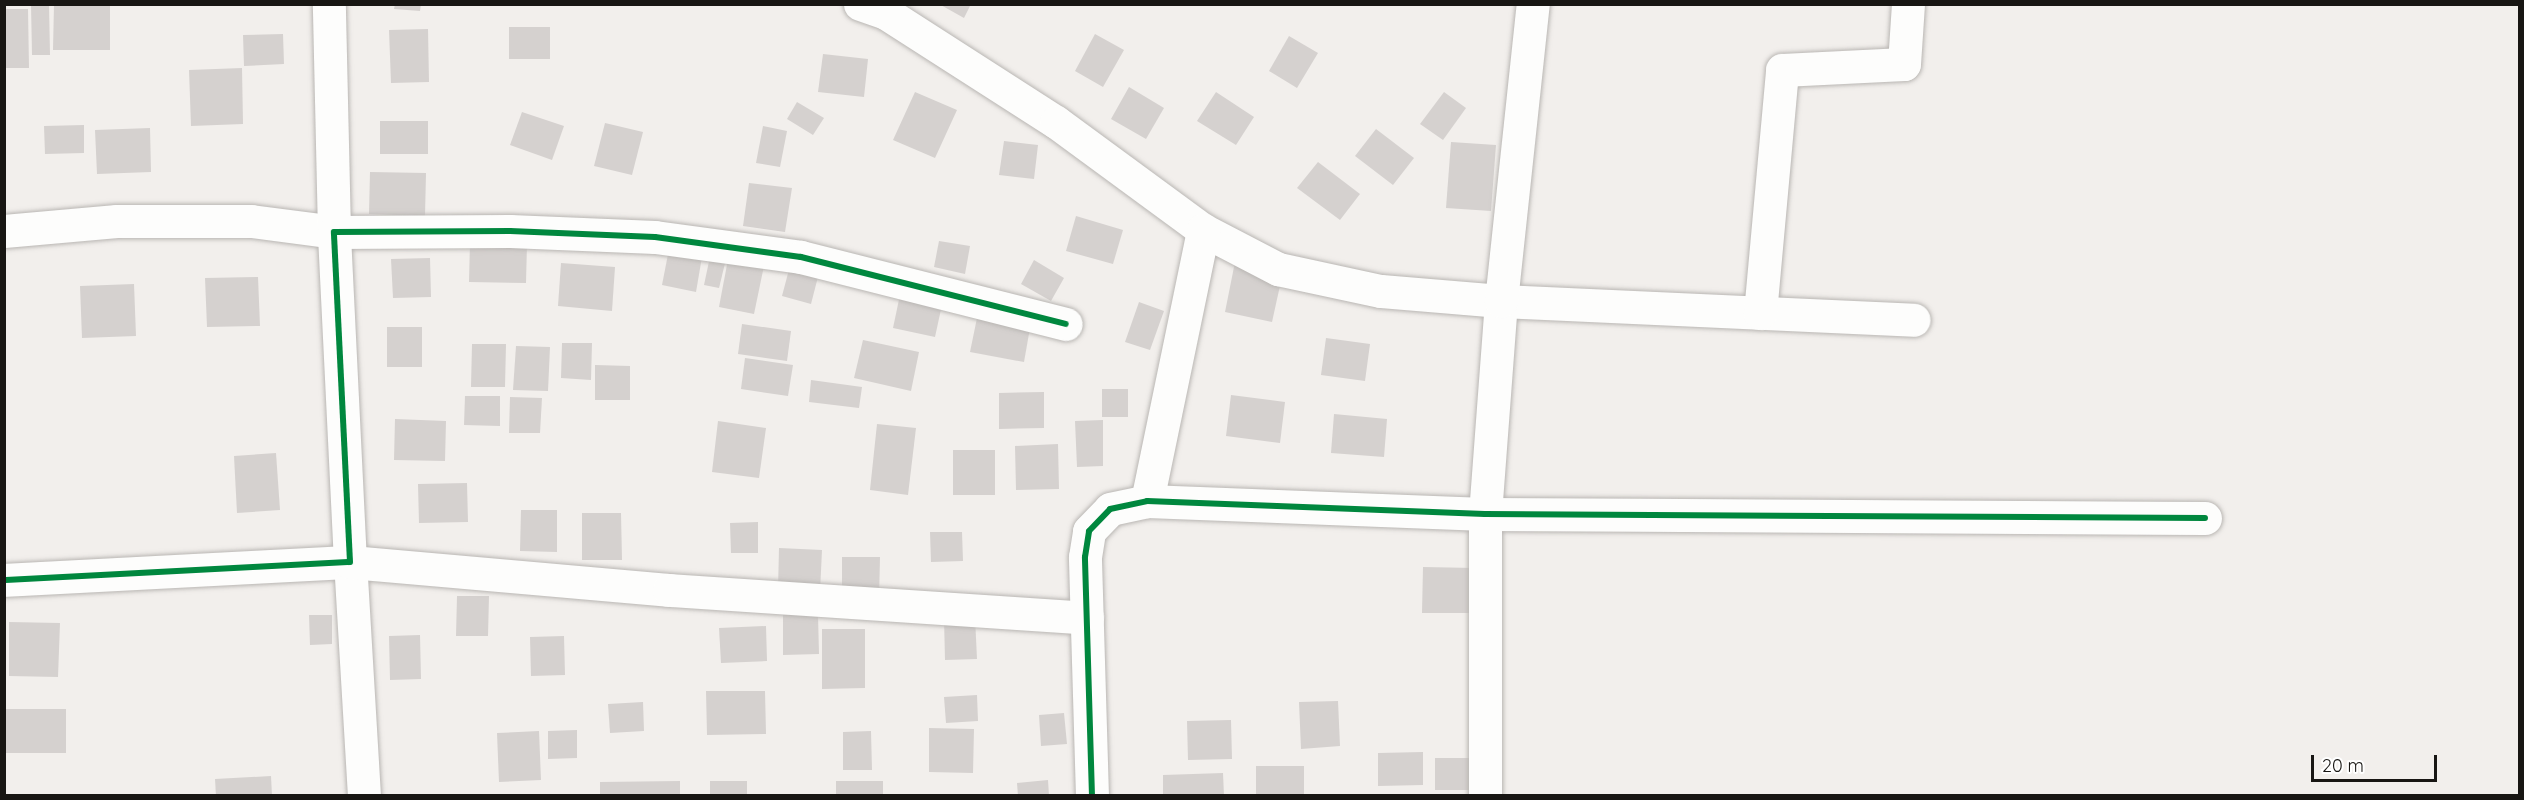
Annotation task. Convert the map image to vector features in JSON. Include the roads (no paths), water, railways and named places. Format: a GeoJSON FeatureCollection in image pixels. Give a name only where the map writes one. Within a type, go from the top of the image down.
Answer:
{"type":"FeatureCollection","features":[{"type":"Feature","properties":{"kind":"street"},"geometry":{"type":"LineString","coordinates":[[329,4],[334,232],[364,795]]}},
{"type":"Feature","properties":{"kind":"street"},"geometry":{"type":"LineString","coordinates":[[860,4],[886,13],[1056,122],[1203,230],[1278,269],[1381,291],[1501,301],[1914,320]]}},
{"type":"Feature","properties":{"kind":"street"},"geometry":{"type":"LineString","coordinates":[[1485,795],[1485,514],[1501,301],[1533,4]]}},
{"type":"Feature","properties":{"kind":"street"},"geometry":{"type":"LineString","coordinates":[[1760,313],[1782,70],[1904,64],[1908,4]]}},
{"type":"Feature","properties":{"kind":"street"},"geometry":{"type":"LineString","coordinates":[[4,231],[117,220],[251,220],[334,232],[510,231],[656,237],[801,257],[1066,324]]}},
{"type":"Feature","properties":{"kind":"street"},"geometry":{"type":"LineString","coordinates":[[1147,501],[1203,230]]}},
{"type":"Feature","properties":{"kind":"street"},"geometry":{"type":"LineString","coordinates":[[1092,795],[1085,557],[1089,531],[1110,509],[1147,501],[1485,514],[2205,518]]}},
{"type":"Feature","properties":{"kind":"street"},"geometry":{"type":"LineString","coordinates":[[4,580],[350,562],[669,590],[1087,618]]}}]}
